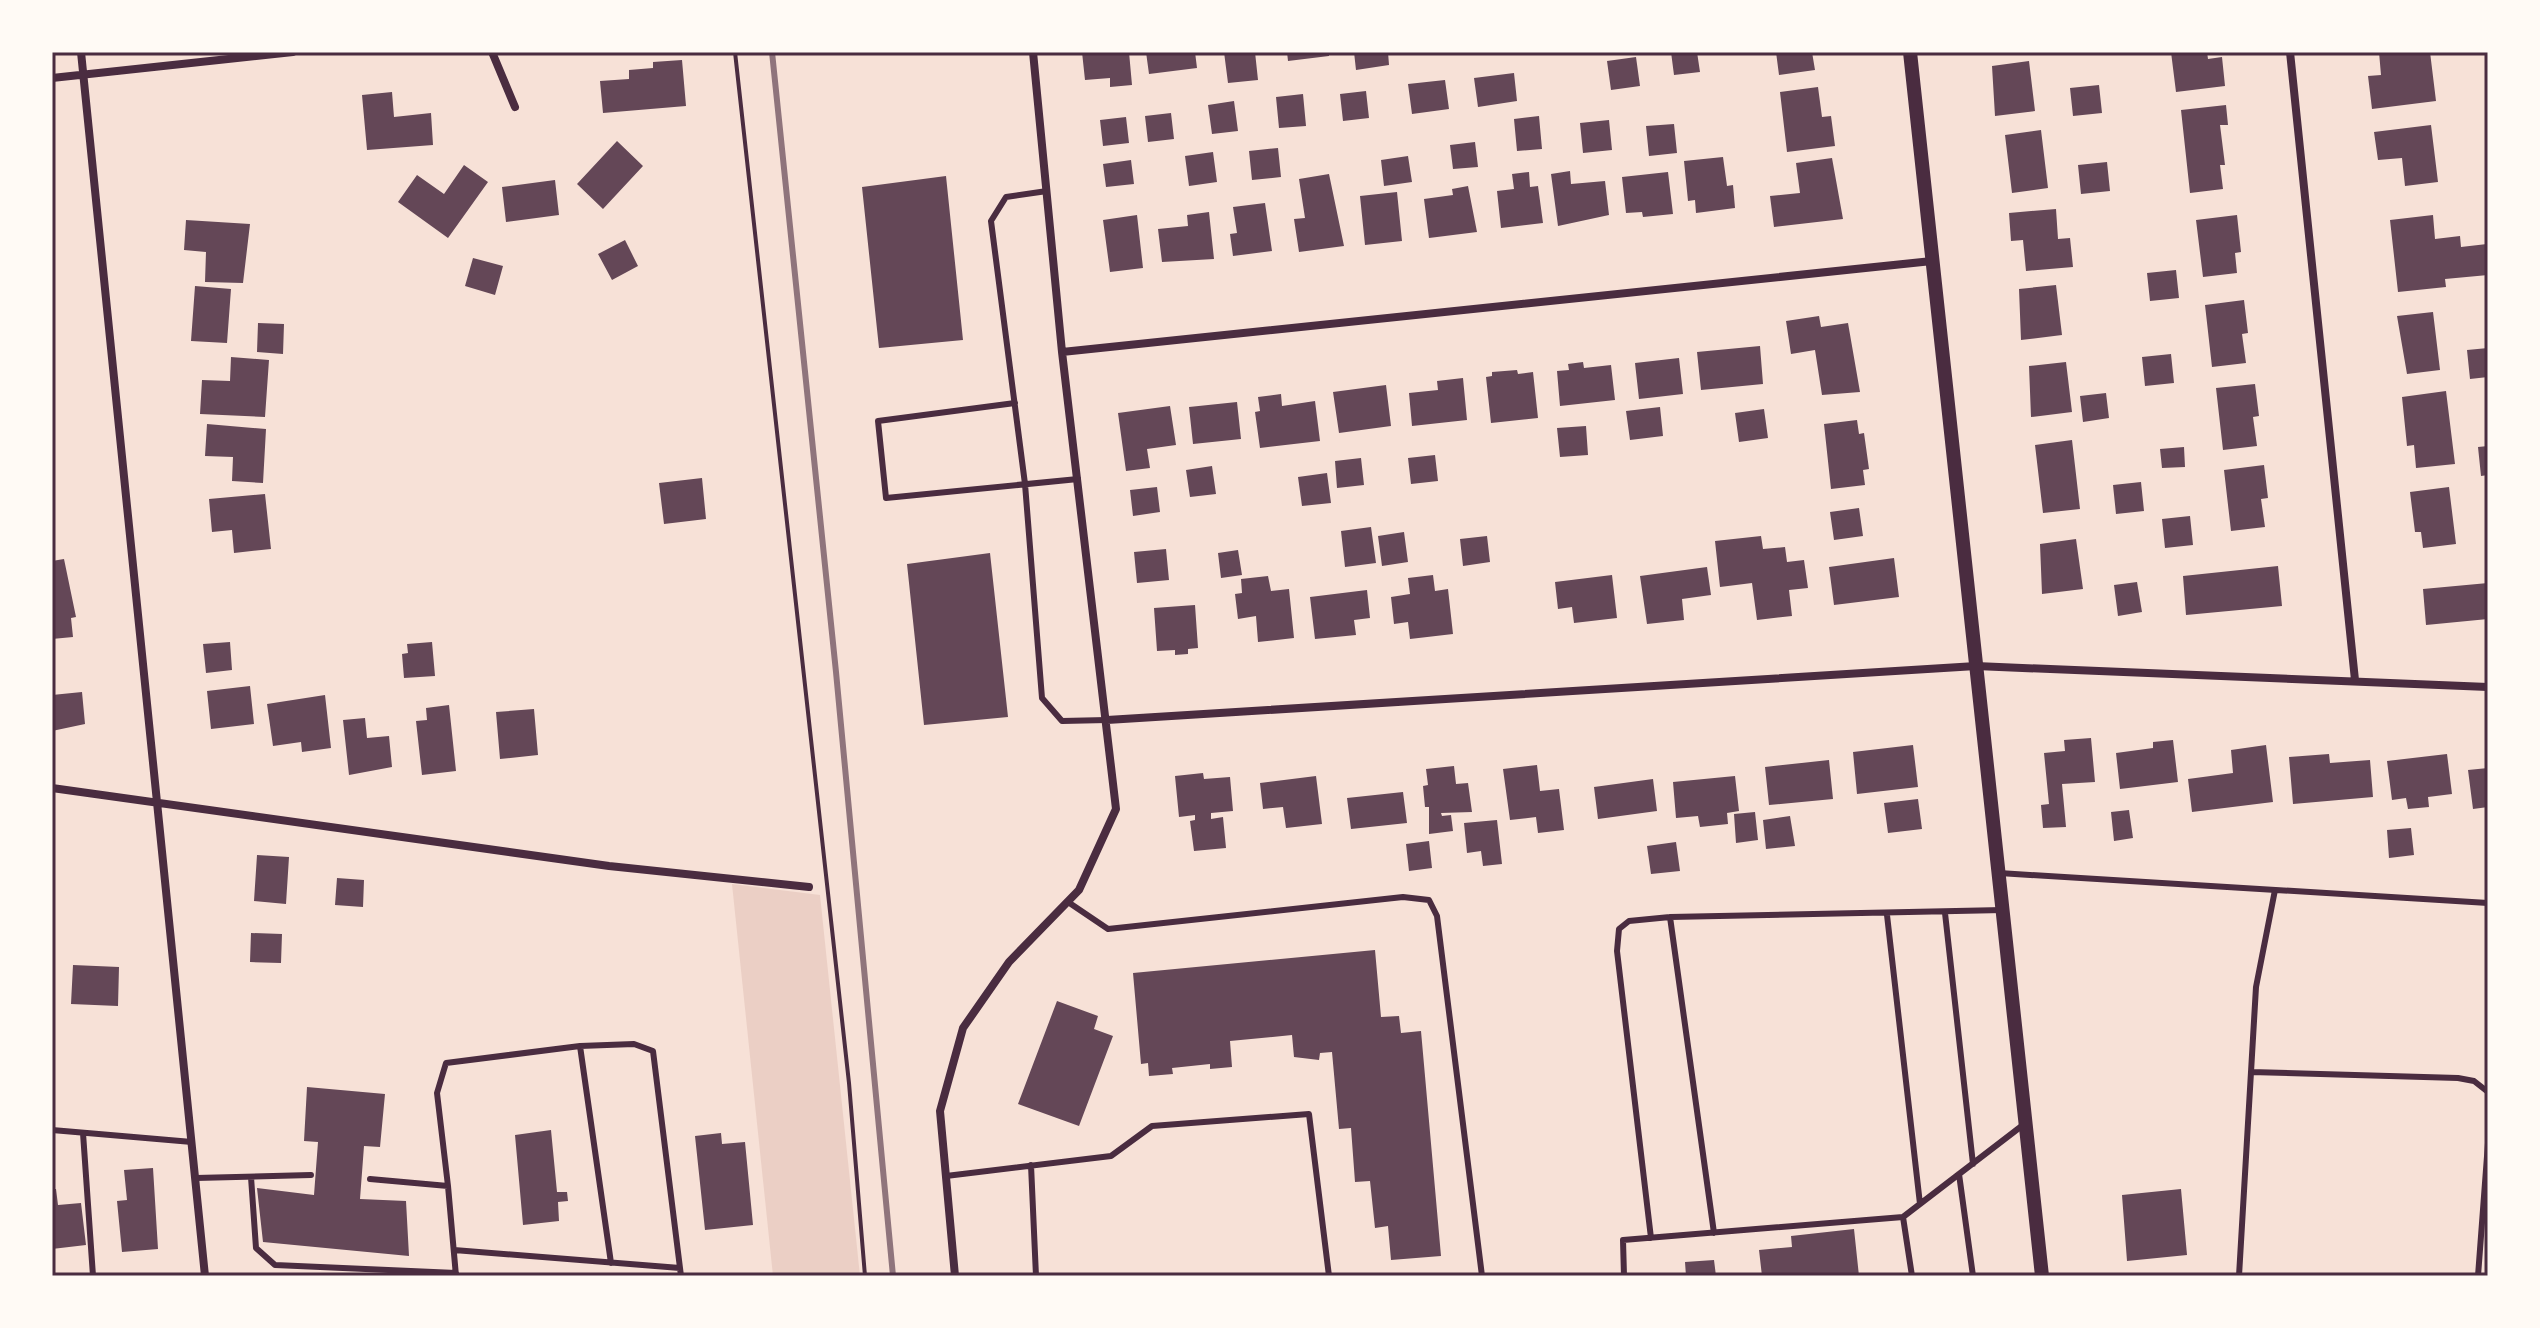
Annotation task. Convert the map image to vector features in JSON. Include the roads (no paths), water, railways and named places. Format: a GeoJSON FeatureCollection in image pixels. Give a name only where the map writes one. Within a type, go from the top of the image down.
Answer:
{"type":"FeatureCollection","features":[{"type":"Feature","properties":{"kind":"street"},"geometry":{"type":"LineString","coordinates":[[81,52],[205,1276]]}},
{"type":"Feature","properties":{"kind":"street"},"geometry":{"type":"LineString","coordinates":[[52,78],[293,52]]}},
{"type":"Feature","properties":{"kind":"street"},"geometry":{"type":"LineString","coordinates":[[492,52],[515,107]]}},
{"type":"Feature","properties":{"kind":"street"},"geometry":{"type":"LineString","coordinates":[[955,1276],[940,1111],[963,1028],[1009,962],[1079,890],[1116,809],[1062,352],[1033,52]]}},
{"type":"Feature","properties":{"kind":"street"},"geometry":{"type":"LineString","coordinates":[[1910,52],[2042,1276]]}},
{"type":"Feature","properties":{"kind":"street"},"geometry":{"type":"LineString","coordinates":[[2290,52],[2355,680]]}},
{"type":"Feature","properties":{"kind":"street"},"geometry":{"type":"LineString","coordinates":[[1062,352],[1932,261]]}},
{"type":"Feature","properties":{"kind":"street"},"geometry":{"type":"LineString","coordinates":[[1107,720],[1976,666],[2488,687]]}},
{"type":"Feature","properties":{"kind":"street"},"geometry":{"type":"LineString","coordinates":[[52,788],[609,866],[809,887]]}},
{"type":"Feature","properties":{"kind":"lane"},"geometry":{"type":"LineString","coordinates":[[1047,191],[1006,197],[991,221],[1025,484],[1042,698],[1062,721],[1107,720]]}},
{"type":"Feature","properties":{"kind":"lane"},"geometry":{"type":"LineString","coordinates":[[1015,403],[878,421],[886,498],[1078,479]]}},
{"type":"Feature","properties":{"kind":"lane"},"geometry":{"type":"LineString","coordinates":[[1999,873],[2488,903]]}},
{"type":"Feature","properties":{"kind":"lane"},"geometry":{"type":"LineString","coordinates":[[2239,1276],[2256,987],[2275,890]]}},
{"type":"Feature","properties":{"kind":"lane"},"geometry":{"type":"LineString","coordinates":[[1068,902],[1108,929],[1403,897],[1429,900],[1437,916],[1482,1276]]}},
{"type":"Feature","properties":{"kind":"lane"},"geometry":{"type":"LineString","coordinates":[[1651,1238],[1617,951],[1619,929],[1629,921],[1670,917],[1887,915],[2003,910]]}},
{"type":"Feature","properties":{"kind":"lane"},"geometry":{"type":"LineString","coordinates":[[1945,913],[1973,1164]]}},
{"type":"Feature","properties":{"kind":"lane"},"geometry":{"type":"LineString","coordinates":[[1887,915],[1920,1204]]}},
{"type":"Feature","properties":{"kind":"lane"},"geometry":{"type":"LineString","coordinates":[[1670,917],[1714,1233]]}},
{"type":"Feature","properties":{"kind":"lane"},"geometry":{"type":"LineString","coordinates":[[251,1177],[256,1248],[275,1265],[456,1274],[437,1093],[446,1063],[580,1046],[634,1044],[653,1051],[680,1272],[454,1250]]}},
{"type":"Feature","properties":{"kind":"lane"},"geometry":{"type":"LineString","coordinates":[[580,1046],[611,1263]]}},
{"type":"Feature","properties":{"kind":"lane"},"geometry":{"type":"LineString","coordinates":[[2251,1072],[2458,1078],[2474,1081],[2488,1092]]}},
{"type":"Feature","properties":{"kind":"lane"},"geometry":{"type":"LineString","coordinates":[[946,1176],[1111,1156],[1152,1126],[1309,1114],[1329,1276]]}},
{"type":"Feature","properties":{"kind":"lane"},"geometry":{"type":"LineString","coordinates":[[1624,1276],[1623,1240],[1903,1217],[2026,1123]]}},
{"type":"Feature","properties":{"kind":"lane"},"geometry":{"type":"LineString","coordinates":[[52,1130],[192,1142]]}},
{"type":"Feature","properties":{"kind":"lane"},"geometry":{"type":"LineString","coordinates":[[83,1133],[93,1276]]}},
{"type":"Feature","properties":{"kind":"lane"},"geometry":{"type":"LineString","coordinates":[[2478,1276],[2488,1143]]}},
{"type":"Feature","properties":{"kind":"lane"},"geometry":{"type":"LineString","coordinates":[[1031,1165],[1036,1276]]}},
{"type":"Feature","properties":{"kind":"lane"},"geometry":{"type":"LineString","coordinates":[[1959,1174],[1973,1276]]}},
{"type":"Feature","properties":{"kind":"lane"},"geometry":{"type":"LineString","coordinates":[[196,1178],[311,1175]]}},
{"type":"Feature","properties":{"kind":"lane"},"geometry":{"type":"LineString","coordinates":[[370,1179],[448,1186]]}},
{"type":"Feature","properties":{"kind":"lane"},"geometry":{"type":"LineString","coordinates":[[1903,1217],[1912,1276]]}},
{"type":"Feature","properties":{"kind":"railway"},"geometry":{"type":"LineString","coordinates":[[772,52],[836,672],[893,1276]]}}]}
